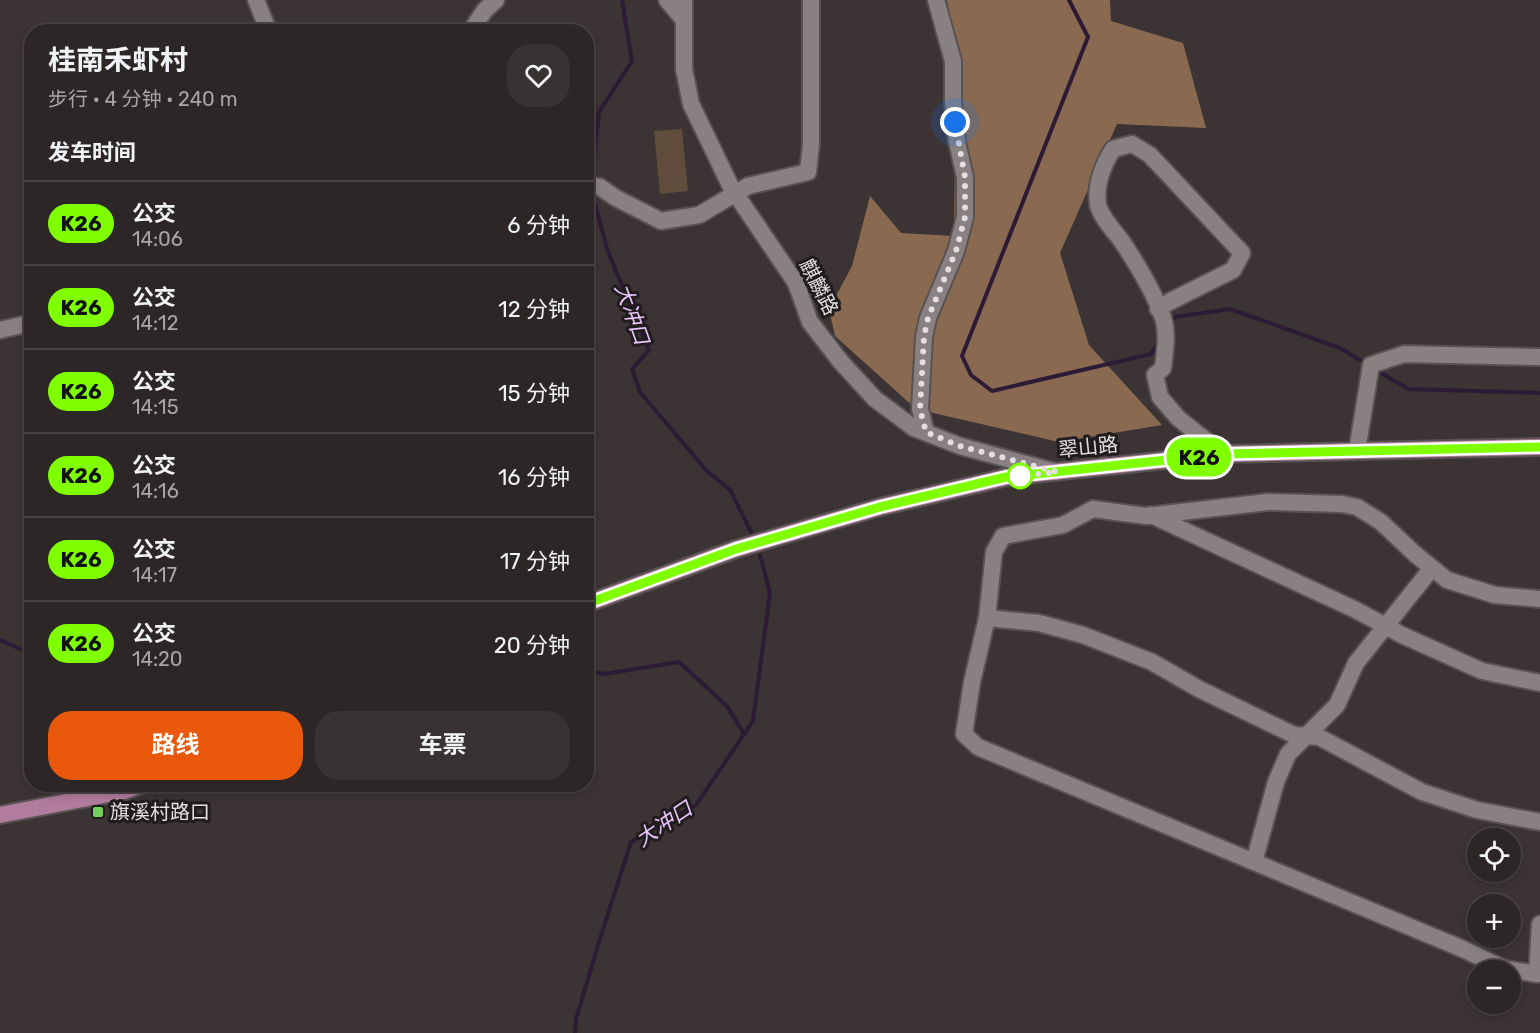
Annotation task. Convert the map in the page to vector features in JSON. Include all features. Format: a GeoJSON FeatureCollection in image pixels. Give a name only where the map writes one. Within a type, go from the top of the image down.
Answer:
{"type":"FeatureCollection","features":[{"type":"Feature","properties":{"kind":"main road","name":"翠山路"},"geometry":{"type":"LineString","coordinates":[[594,601],[736,549],[880,507],[1006,477],[1223,454],[1540,447]]}},
{"type":"Feature","properties":{"kind":"main road"},"geometry":{"type":"LineString","coordinates":[[0,815],[113,792]]}},
{"type":"Feature","properties":{"kind":"street"},"geometry":{"type":"LineString","coordinates":[[256,0],[266,24]]}},
{"type":"Feature","properties":{"kind":"street"},"geometry":{"type":"LineString","coordinates":[[475,24],[485,10],[496,0]]}},
{"type":"Feature","properties":{"kind":"street"},"geometry":{"type":"LineString","coordinates":[[667,0],[684,20]]}},
{"type":"Feature","properties":{"kind":"street","name":"麒麟路"},"geometry":{"type":"LineString","coordinates":[[684,0],[684,69],[691,104],[735,193],[796,283],[810,322],[841,362],[875,399],[914,428],[960,446],[1057,472]]}},
{"type":"Feature","properties":{"kind":"street"},"geometry":{"type":"LineString","coordinates":[[594,187],[600,187],[661,222],[699,214],[748,186],[808,172],[811,144],[811,0]]}},
{"type":"Feature","properties":{"kind":"street"},"geometry":{"type":"LineString","coordinates":[[926,432],[920,409],[924,337],[928,318],[956,251],[965,217],[965,177],[957,142],[952,61],[936,0]]}},
{"type":"Feature","properties":{"kind":"street"},"geometry":{"type":"LineString","coordinates":[[1158,309],[1233,270],[1242,253],[1150,155],[1132,144],[1113,149],[1105,163],[1098,188],[1098,208],[1132,258],[1158,309],[1163,318],[1166,344],[1163,368],[1155,375],[1160,397],[1178,418],[1223,454]]}},
{"type":"Feature","properties":{"kind":"street"},"geometry":{"type":"LineString","coordinates":[[0,330],[24,324]]}},
{"type":"Feature","properties":{"kind":"street"},"geometry":{"type":"LineString","coordinates":[[1357,451],[1371,365],[1404,354],[1540,357]]}},
{"type":"Feature","properties":{"kind":"street"},"geometry":{"type":"LineString","coordinates":[[1540,599],[1495,595],[1447,580],[1381,522],[1350,505],[1268,502],[1152,515],[1093,509],[1063,525],[1003,536],[994,552],[987,618],[972,682],[964,734],[978,747],[1505,969],[1537,974],[1540,924]]}},
{"type":"Feature","properties":{"kind":"street"},"geometry":{"type":"LineString","coordinates":[[1152,515],[1347,605],[1482,671],[1540,683]]}},
{"type":"Feature","properties":{"kind":"street"},"geometry":{"type":"LineString","coordinates":[[1254,862],[1275,782],[1288,754],[1337,705],[1356,663],[1373,639],[1401,609],[1415,586],[1432,568]]}},
{"type":"Feature","properties":{"kind":"street"},"geometry":{"type":"LineString","coordinates":[[987,618],[1039,623],[1083,636],[1152,662],[1294,735],[1319,737],[1422,792],[1477,810],[1540,822]]}},
{"type":"Feature","properties":{"kind":"shaded area"},"geometry":{"type":"Polygon","coordinates":[[[947,0],[1110,0],[1111,21],[1183,43],[1206,128],[1117,124],[1060,253],[1089,345],[1162,425],[1059,442],[916,409],[835,336],[829,309],[852,266],[870,196],[901,233],[954,236],[956,57],[947,0]]]}},
{"type":"Feature","properties":{"kind":"shaded area"},"geometry":{"type":"Polygon","coordinates":[[[682,129],[688,191],[660,194],[654,131],[682,129]]]}},
{"type":"Feature","properties":{"kind":"waterway","name":"大冲口"},"geometry":{"type":"LineString","coordinates":[[594,154],[599,112],[632,61],[622,0]]}},
{"type":"Feature","properties":{"kind":"waterway"},"geometry":{"type":"LineString","coordinates":[[1069,0],[1088,37],[962,356],[971,375],[992,391],[1151,354],[1156,346]]}},
{"type":"Feature","properties":{"kind":"waterway","name":"大冲口"},"geometry":{"type":"LineString","coordinates":[[594,201],[608,252],[649,350],[632,369],[640,392],[706,470],[730,490],[751,532]]}},
{"type":"Feature","properties":{"kind":"waterway"},"geometry":{"type":"LineString","coordinates":[[1173,320],[1175,317],[1230,309],[1340,348],[1360,360]]}},
{"type":"Feature","properties":{"kind":"waterway"},"geometry":{"type":"LineString","coordinates":[[1381,373],[1408,389],[1540,393]]}},
{"type":"Feature","properties":{"kind":"waterway","name":"大冲口"},"geometry":{"type":"LineString","coordinates":[[575,1033],[576,1019],[631,842],[696,805],[753,721],[770,593],[760,555]]}},
{"type":"Feature","properties":{"kind":"waterway"},"geometry":{"type":"LineString","coordinates":[[0,640],[24,650]]}},
{"type":"Feature","properties":{"kind":"waterway"},"geometry":{"type":"LineString","coordinates":[[594,672],[604,674],[679,662],[727,706],[744,734]]}},
{"type":"Feature","properties":{"kind":"bus line","name":"K26"},"geometry":{"type":"LineString","coordinates":[[594,600],[736,549],[880,507],[1006,477],[1223,454],[1540,447]]}},
{"type":"Feature","properties":{"kind":"place","name":"旗溪村路口"},"geometry":{"type":"Point","coordinates":[98,812]}},
{"type":"Feature","properties":{"kind":"route"},"geometry":{"type":"LineString","coordinates":[[955,122],[965,177],[965,217],[956,251],[928,318],[924,337],[920,409],[926,432],[960,446],[1057,472],[1020,476]]}}]}
